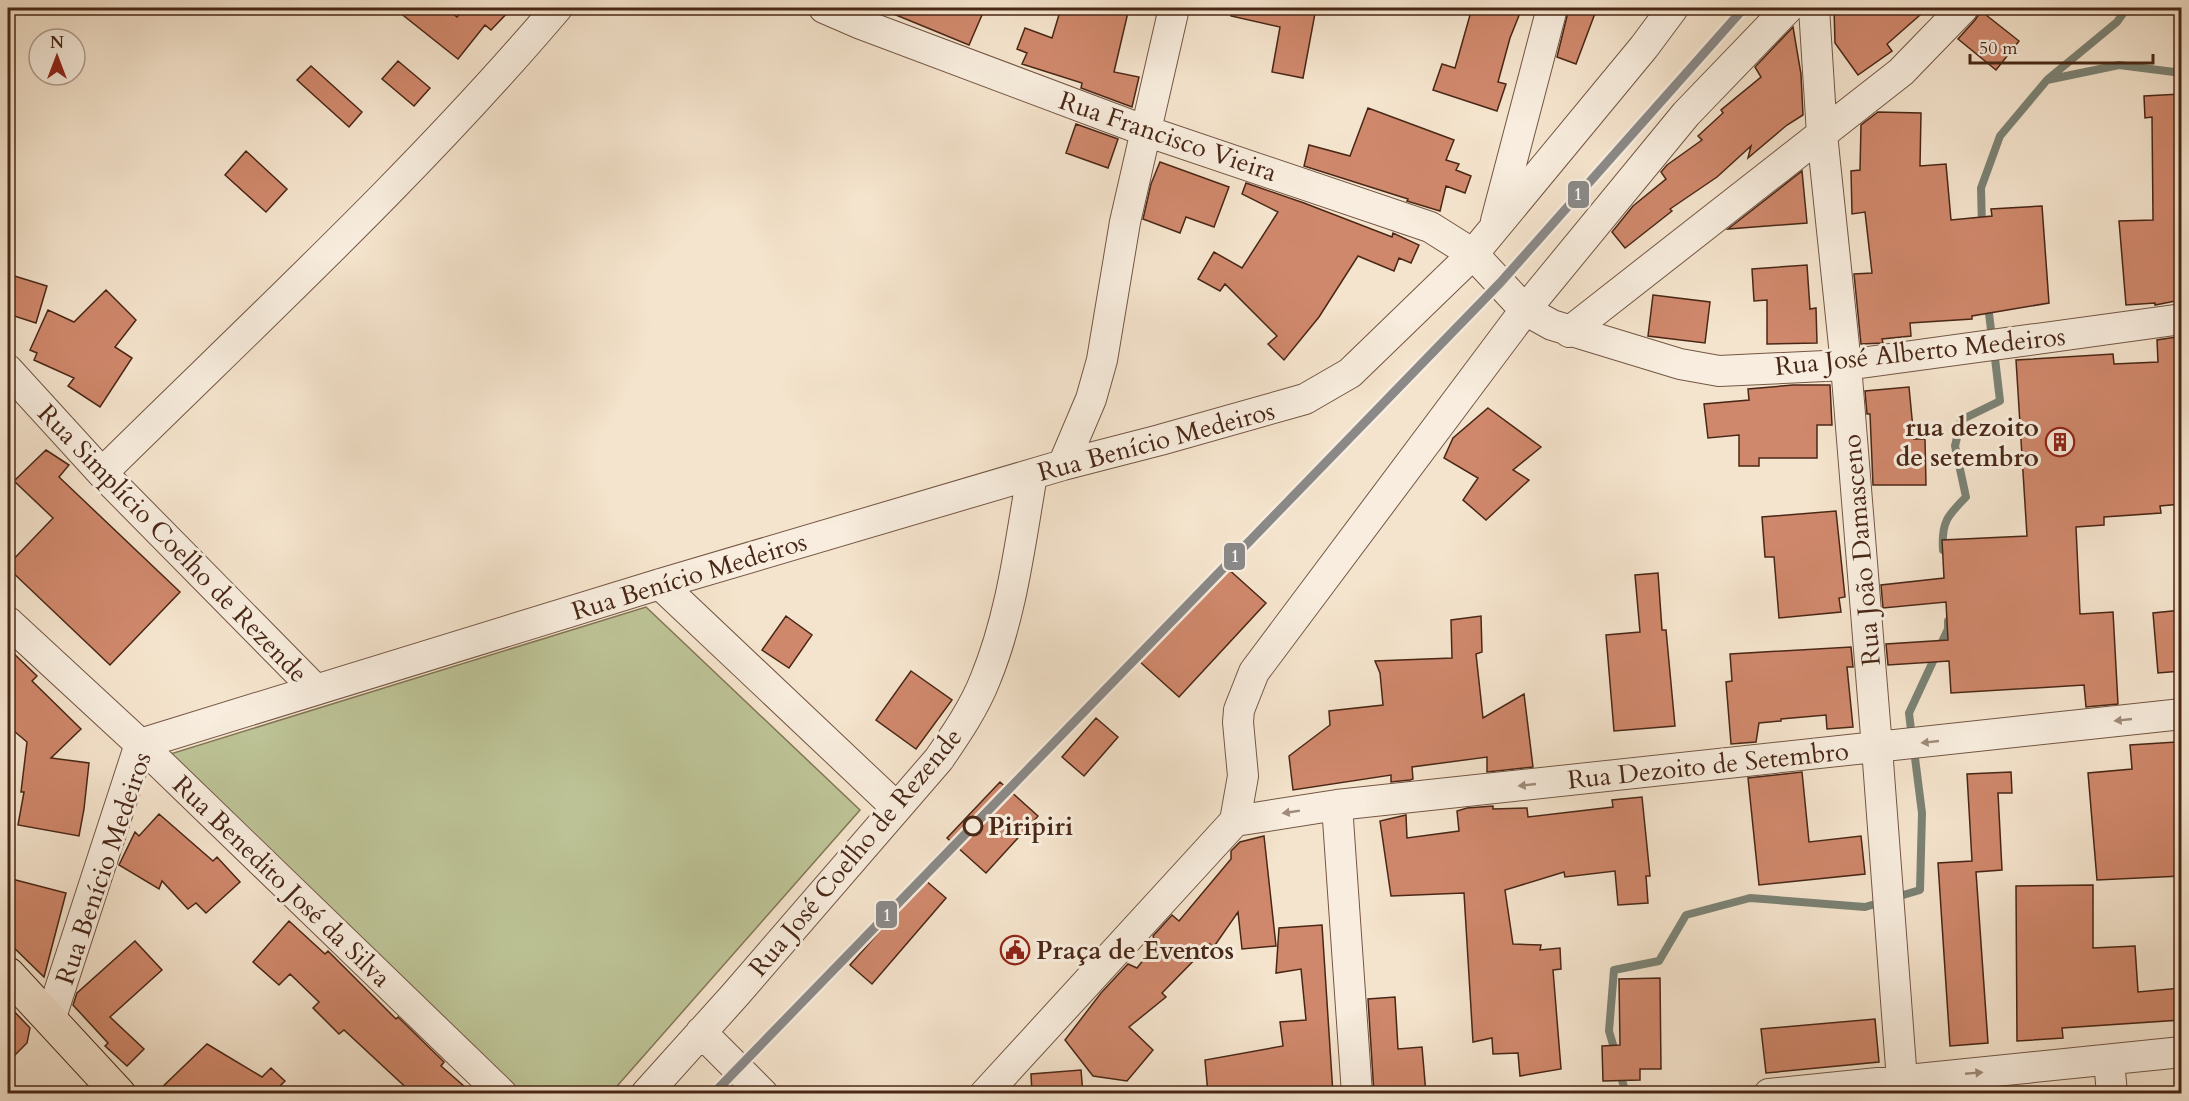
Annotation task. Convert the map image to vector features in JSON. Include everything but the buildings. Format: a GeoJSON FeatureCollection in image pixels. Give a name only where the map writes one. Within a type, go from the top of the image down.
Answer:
{"type":"FeatureCollection","features":[{"type":"Feature","properties":{"kind":"main road"},"geometry":{"type":"LineString","coordinates":[[8,974],[119,1094]]}},
{"type":"Feature","properties":{"kind":"street"},"geometry":{"type":"LineString","coordinates":[[102,473],[374,205],[513,60],[557,8]]}},
{"type":"Feature","properties":{"kind":"street","name":"Rua Francisco Vieira"},"geometry":{"type":"LineString","coordinates":[[824,8],[865,16],[1146,131],[1430,227],[1473,254],[1500,283]]}},
{"type":"Feature","properties":{"kind":"street"},"geometry":{"type":"LineString","coordinates":[[1063,465],[1091,399],[1102,360],[1125,222],[1174,8]]}},
{"type":"Feature","properties":{"kind":"street"},"geometry":{"type":"LineString","coordinates":[[1494,230],[1552,8]]}},
{"type":"Feature","properties":{"kind":"street","name":"Rua Benício Medeiros"},"geometry":{"type":"LineString","coordinates":[[50,1020],[140,744],[660,584],[1063,465],[1305,399],[1350,373],[1473,254],[1644,47],[1673,8]]}},
{"type":"Feature","properties":{"kind":"street"},"geometry":{"type":"LineString","coordinates":[[984,1094],[1235,820],[1243,776],[1239,710],[1254,672],[1526,310],[1686,114],[1788,8]]}},
{"type":"Feature","properties":{"kind":"street","name":"Rua João Damasceno"},"geometry":{"type":"LineString","coordinates":[[1814,8],[1822,134],[1846,365],[1878,747],[1902,1087]]}},
{"type":"Feature","properties":{"kind":"street"},"geometry":{"type":"LineString","coordinates":[[1569,332],[1901,72],[1963,8]]}},
{"type":"Feature","properties":{"kind":"street","name":"Rua José Alberto Medeiros"},"geometry":{"type":"LineString","coordinates":[[1500,283],[1526,310],[1552,326],[1680,364],[1719,370],[1846,365],[2181,319]]}},
{"type":"Feature","properties":{"kind":"street","name":"Rua Simplício Coelho de Rezende"},"geometry":{"type":"LineString","coordinates":[[9,378],[315,689]]}},
{"type":"Feature","properties":{"kind":"street","name":"Rua José Coelho de Rezende"},"geometry":{"type":"LineString","coordinates":[[646,1094],[939,759],[965,719],[985,680],[1009,603],[1032,475]]}},
{"type":"Feature","properties":{"kind":"street"},"geometry":{"type":"LineString","coordinates":[[660,584],[896,807]]}},
{"type":"Feature","properties":{"kind":"street","name":"Rua Benedito José da Silva"},"geometry":{"type":"LineString","coordinates":[[8,622],[140,744],[502,1094]]}},
{"type":"Feature","properties":{"kind":"street","name":"Rua Dezoito de Setembro"},"geometry":{"type":"LineString","coordinates":[[1235,820],[1337,805],[2181,714]]}},
{"type":"Feature","properties":{"kind":"street"},"geometry":{"type":"LineString","coordinates":[[1337,805],[1357,1094]]}},
{"type":"Feature","properties":{"kind":"street"},"geometry":{"type":"LineString","coordinates":[[701,1032],[763,1094]]}},
{"type":"Feature","properties":{"kind":"street"},"geometry":{"type":"LineString","coordinates":[[1769,1094],[1902,1087],[2181,1052]]}},
{"type":"Feature","properties":{"kind":"street"},"geometry":{"type":"LineString","coordinates":[[2109,1060],[2112,1094]]}},
{"type":"Feature","properties":{"kind":"green space"},"geometry":{"type":"Polygon","coordinates":[[[646,607],[860,810],[611,1093],[508,1093],[167,755],[646,607]]]}},
{"type":"Feature","properties":{"kind":"waterway"},"geometry":{"type":"LineString","coordinates":[[2048,79],[2117,22],[2127,8]]}},
{"type":"Feature","properties":{"kind":"waterway"},"geometry":{"type":"LineString","coordinates":[[1982,227],[1981,188],[2000,136],[2047,80],[2119,65],[2182,73]]}},
{"type":"Feature","properties":{"kind":"waterway"},"geometry":{"type":"LineString","coordinates":[[1988,305],[1992,338]]}},
{"type":"Feature","properties":{"kind":"waterway"},"geometry":{"type":"LineString","coordinates":[[1943,550],[1943,532],[1947,520],[1966,497],[1955,446],[1961,420],[2000,401],[1994,350]]}},
{"type":"Feature","properties":{"kind":"waterway"},"geometry":{"type":"LineString","coordinates":[[1912,738],[1909,713],[1948,629],[1948,621]]}},
{"type":"Feature","properties":{"kind":"waterway"},"geometry":{"type":"LineString","coordinates":[[1893,898],[1920,890],[1922,813],[1914,750]]}},
{"type":"Feature","properties":{"kind":"waterway"},"geometry":{"type":"LineString","coordinates":[[1616,1055],[1609,1031],[1614,970],[1659,961],[1686,915],[1750,898],[1865,907],[1882,902]]}},
{"type":"Feature","properties":{"kind":"waterway"},"geometry":{"type":"LineString","coordinates":[[1620,1073],[1626,1094]]}},
{"type":"Feature","properties":{"kind":"transit line","name":"1"},"geometry":{"type":"LineString","coordinates":[[713,1094],[1500,283],[1744,8]]}},
{"type":"Feature","properties":{"kind":"place","name":"rua dezoito de setembro"},"geometry":{"type":"Point","coordinates":[2060,442]}},
{"type":"Feature","properties":{"kind":"place","name":"Piripiri"},"geometry":{"type":"Point","coordinates":[973,826]}},
{"type":"Feature","properties":{"kind":"place","name":"Praça de Eventos"},"geometry":{"type":"Point","coordinates":[1015,950]}}]}
